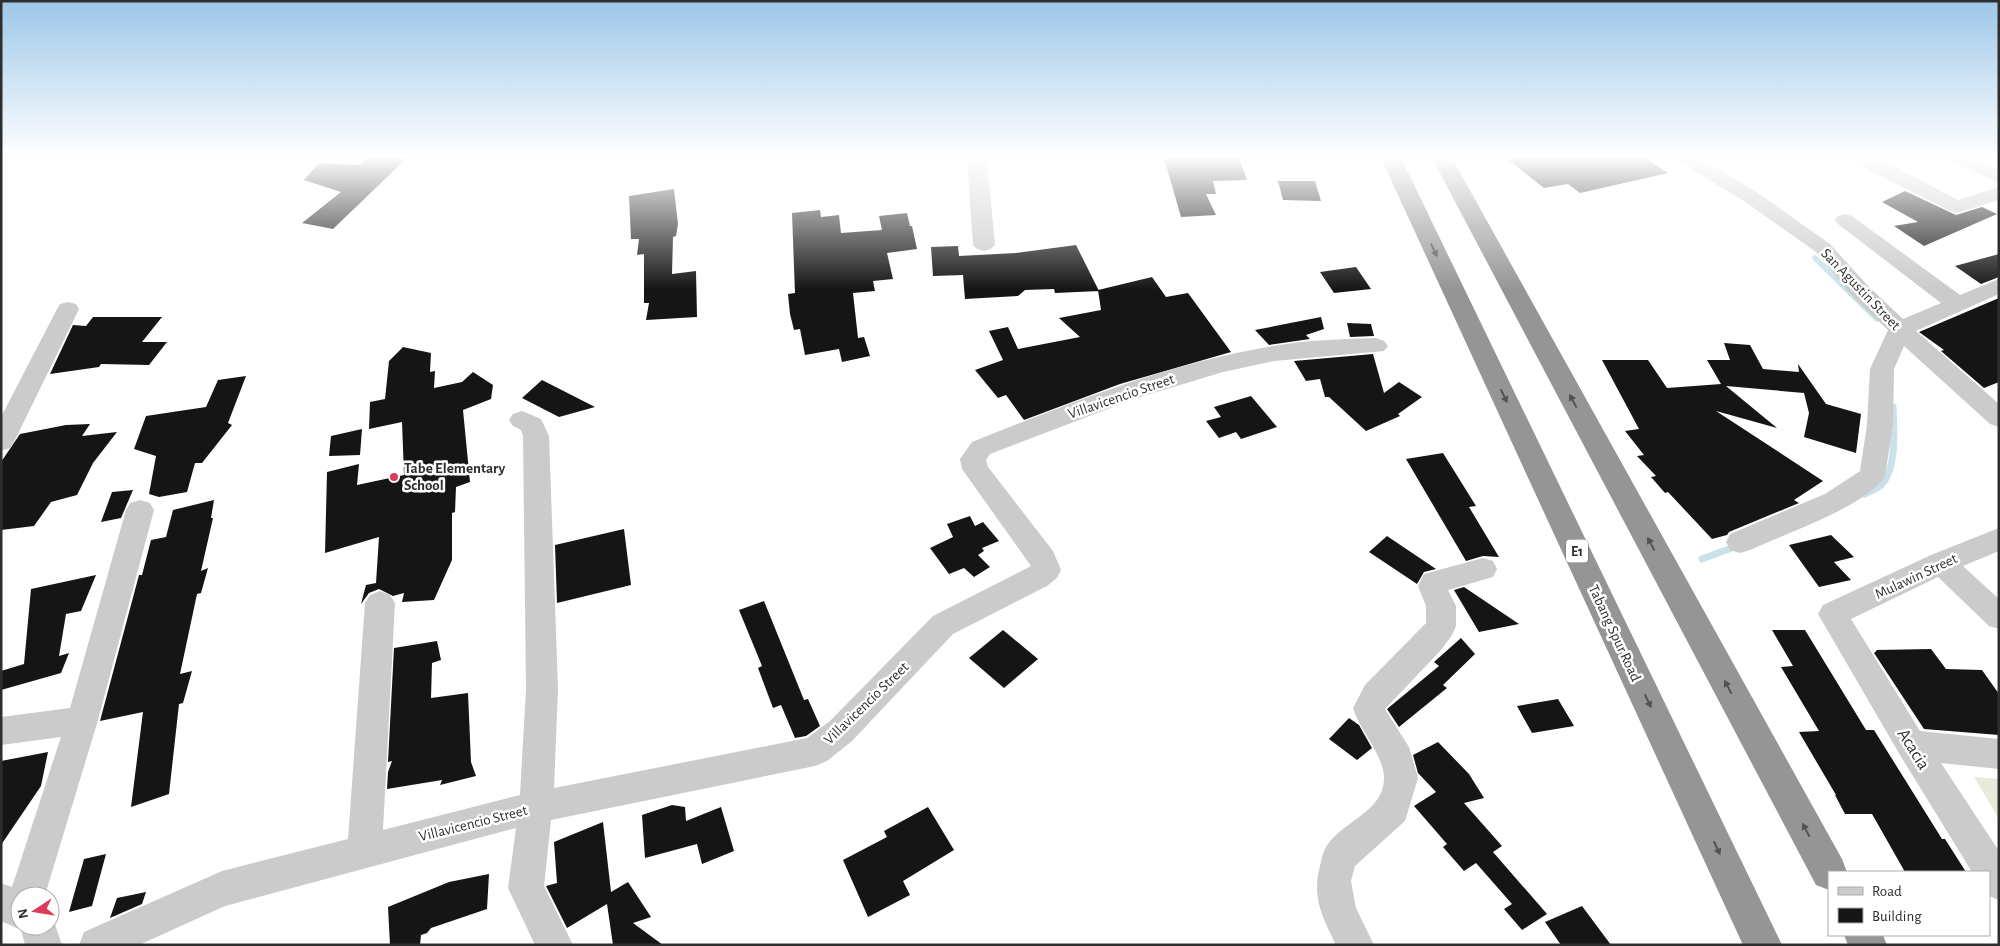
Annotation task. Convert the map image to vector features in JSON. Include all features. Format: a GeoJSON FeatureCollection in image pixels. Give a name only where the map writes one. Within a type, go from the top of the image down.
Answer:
{"type":"FeatureCollection","features":[{"type":"Feature","properties":{"kind":"highway","name":"Tabang Spur Road"},"geometry":{"type":"LineString","coordinates":[[1412,202],[1763,945]]}},
{"type":"Feature","properties":{"kind":"highway"},"geometry":{"type":"LineString","coordinates":[[1466,202],[1828,871]]}},
{"type":"Feature","properties":{"kind":"street"},"geometry":{"type":"LineString","coordinates":[[981,202],[984,245]]}},
{"type":"Feature","properties":{"kind":"street","name":"San Agustin Street"},"geometry":{"type":"LineString","coordinates":[[1758,202],[1823,248],[1861,292],[1949,376],[1999,418]]}},
{"type":"Feature","properties":{"kind":"street"},"geometry":{"type":"LineString","coordinates":[[1947,202],[1957,207],[1972,202]]}},
{"type":"Feature","properties":{"kind":"street"},"geometry":{"type":"LineString","coordinates":[[1845,220],[1956,304]]}},
{"type":"Feature","properties":{"kind":"street"},"geometry":{"type":"LineString","coordinates":[[1740,542],[1836,501],[1872,476],[1880,425],[1882,369],[1900,329],[1999,286]]}},
{"type":"Feature","properties":{"kind":"street"},"geometry":{"type":"LineString","coordinates":[[1,442],[68,309]]}},
{"type":"Feature","properties":{"kind":"street","name":"Villavicencio Street"},"geometry":{"type":"LineString","coordinates":[[97,945],[222,889],[536,808],[815,751],[841,731],[944,626],[1037,578],[1047,570],[1043,560],[975,469],[973,459],[981,448],[1098,402],[1215,366],[1268,353],[1310,347],[1376,346]]}},
{"type":"Feature","properties":{"kind":"street"},"geometry":{"type":"LineString","coordinates":[[522,420],[532,425],[536,436],[542,689],[536,808],[526,888],[555,945]]}},
{"type":"Feature","properties":{"kind":"street"},"geometry":{"type":"LineString","coordinates":[[30,886],[82,720],[140,510]]}},
{"type":"Feature","properties":{"kind":"street","name":"Mulawin Street"},"geometry":{"type":"LineString","coordinates":[[1833,614],[1941,563],[1999,539]]}},
{"type":"Feature","properties":{"kind":"street"},"geometry":{"type":"LineString","coordinates":[[1941,563],[1999,617]]}},
{"type":"Feature","properties":{"kind":"street"},"geometry":{"type":"LineString","coordinates":[[1356,945],[1339,913],[1333,881],[1340,856],[1393,810],[1401,778],[1397,758],[1373,720],[1369,708],[1376,695],[1430,641],[1441,626],[1442,606],[1432,586],[1434,582],[1482,569]]}},
{"type":"Feature","properties":{"kind":"street"},"geometry":{"type":"LineString","coordinates":[[365,851],[380,603]]}},
{"type":"Feature","properties":{"kind":"street","name":"Acacia"},"geometry":{"type":"LineString","coordinates":[[1833,614],[1911,745],[1999,883]]}},
{"type":"Feature","properties":{"kind":"street"},"geometry":{"type":"LineString","coordinates":[[1,732],[82,720]]}},
{"type":"Feature","properties":{"kind":"street"},"geometry":{"type":"LineString","coordinates":[[1911,745],[1999,754]]}},
{"type":"Feature","properties":{"kind":"shaded area"},"geometry":{"type":"Polygon","coordinates":[[[1974,777],[1999,779],[1999,819],[1974,777]]]}},
{"type":"Feature","properties":{"kind":"building"},"geometry":{"type":"Polygon","coordinates":[[[328,202],[361,202],[333,229],[302,223],[328,202]]]}},
{"type":"Feature","properties":{"kind":"building"},"geometry":{"type":"Polygon","coordinates":[[[629,202],[676,202],[678,224],[676,236],[673,237],[672,274],[696,271],[697,317],[646,320],[649,303],[644,303],[644,254],[637,255],[639,239],[631,239],[629,202]]]}},
{"type":"Feature","properties":{"kind":"building"},"geometry":{"type":"Polygon","coordinates":[[[1177,202],[1210,202],[1216,215],[1181,217],[1177,202]]]}},
{"type":"Feature","properties":{"kind":"building"},"geometry":{"type":"Polygon","coordinates":[[[1882,202],[1929,202],[1956,215],[1982,207],[1997,214],[1924,246],[1894,226],[1918,222],[1882,202]]]}},
{"type":"Feature","properties":{"kind":"building"},"geometry":{"type":"Polygon","coordinates":[[[820,210],[821,217],[839,215],[841,233],[882,230],[879,216],[907,213],[910,226],[912,226],[917,249],[887,253],[893,279],[873,281],[875,291],[853,293],[858,338],[864,337],[870,356],[842,362],[839,349],[805,355],[800,329],[794,330],[788,294],[795,293],[792,213],[820,210]]]}},
{"type":"Feature","properties":{"kind":"building"},"geometry":{"type":"Polygon","coordinates":[[[1076,245],[1099,291],[1055,293],[1054,289],[1025,290],[1018,296],[965,299],[963,275],[933,276],[931,247],[958,246],[959,256],[1016,253],[1076,245]]]}},
{"type":"Feature","properties":{"kind":"building"},"geometry":{"type":"Polygon","coordinates":[[[1999,254],[1999,277],[1981,284],[1955,266],[1999,254]]]}},
{"type":"Feature","properties":{"kind":"building"},"geometry":{"type":"Polygon","coordinates":[[[1356,267],[1371,289],[1334,293],[1320,272],[1356,267]]]}},
{"type":"Feature","properties":{"kind":"building"},"geometry":{"type":"Polygon","coordinates":[[[1152,277],[1166,297],[1188,293],[1231,352],[1120,384],[1024,420],[1006,395],[998,398],[975,370],[1003,360],[989,331],[1008,327],[1018,349],[1080,337],[1059,318],[1101,310],[1098,290],[1152,277]]]}},
{"type":"Feature","properties":{"kind":"building"},"geometry":{"type":"Polygon","coordinates":[[[1999,298],[1999,382],[1984,388],[1941,351],[1944,350],[1919,332],[1999,298]]]}},
{"type":"Feature","properties":{"kind":"building"},"geometry":{"type":"Polygon","coordinates":[[[93,317],[162,317],[142,342],[167,342],[149,365],[101,364],[99,367],[50,374],[73,325],[86,326],[93,317]]]}},
{"type":"Feature","properties":{"kind":"building"},"geometry":{"type":"Polygon","coordinates":[[[1321,317],[1324,329],[1306,335],[1310,339],[1269,345],[1255,330],[1321,317]]]}},
{"type":"Feature","properties":{"kind":"building"},"geometry":{"type":"Polygon","coordinates":[[[1347,323],[1371,324],[1374,336],[1350,337],[1347,323]]]}},
{"type":"Feature","properties":{"kind":"building"},"geometry":{"type":"Polygon","coordinates":[[[1724,343],[1750,345],[1763,369],[1799,372],[1798,364],[1826,404],[1861,414],[1856,453],[1804,437],[1809,413],[1804,393],[1726,386],[1777,428],[1716,411],[1823,481],[1794,500],[1799,503],[1729,532],[1727,535],[1712,539],[1668,492],[1665,493],[1651,477],[1656,476],[1637,456],[1644,455],[1625,431],[1639,429],[1602,360],[1648,360],[1667,388],[1721,384],[1707,360],[1730,360],[1724,343]]]}},
{"type":"Feature","properties":{"kind":"building","name":"Tabe Elementary School"},"geometry":{"type":"Polygon","coordinates":[[[403,347],[431,353],[430,372],[435,371],[434,388],[462,382],[473,372],[493,385],[491,399],[463,410],[470,482],[456,487],[455,512],[452,513],[452,560],[434,600],[402,602],[404,593],[393,596],[379,589],[369,593],[361,604],[366,585],[376,583],[379,537],[325,553],[327,472],[359,464],[357,485],[404,475],[402,422],[369,429],[370,402],[385,399],[389,361],[403,347]]]}},
{"type":"Feature","properties":{"kind":"building"},"geometry":{"type":"Polygon","coordinates":[[[1373,354],[1384,393],[1399,382],[1422,397],[1398,414],[1400,416],[1366,431],[1329,397],[1325,397],[1320,379],[1306,381],[1294,361],[1373,354]]]}},
{"type":"Feature","properties":{"kind":"building"},"geometry":{"type":"Polygon","coordinates":[[[246,376],[228,423],[232,425],[202,463],[195,463],[187,492],[159,497],[149,494],[156,456],[134,449],[146,416],[206,407],[218,380],[246,376]]]}},
{"type":"Feature","properties":{"kind":"building"},"geometry":{"type":"Polygon","coordinates":[[[542,380],[595,407],[559,417],[522,398],[542,380]]]}},
{"type":"Feature","properties":{"kind":"building"},"geometry":{"type":"Polygon","coordinates":[[[1251,396],[1277,427],[1241,439],[1236,432],[1219,438],[1206,421],[1221,417],[1214,407],[1251,396]]]}},
{"type":"Feature","properties":{"kind":"building"},"geometry":{"type":"Polygon","coordinates":[[[90,424],[82,436],[117,432],[93,463],[77,495],[51,502],[34,526],[1,530],[1,462],[20,434],[66,425],[90,424]]]}},
{"type":"Feature","properties":{"kind":"building"},"geometry":{"type":"Polygon","coordinates":[[[362,429],[360,455],[329,456],[331,436],[362,429]]]}},
{"type":"Feature","properties":{"kind":"building"},"geometry":{"type":"Polygon","coordinates":[[[1443,453],[1476,506],[1469,507],[1499,557],[1483,556],[1466,561],[1406,459],[1443,453]]]}},
{"type":"Feature","properties":{"kind":"building"},"geometry":{"type":"Polygon","coordinates":[[[133,490],[121,518],[101,522],[112,492],[133,490]]]}},
{"type":"Feature","properties":{"kind":"building"},"geometry":{"type":"Polygon","coordinates":[[[214,500],[211,518],[213,518],[201,571],[208,568],[201,593],[197,594],[180,674],[192,671],[183,703],[179,704],[169,794],[131,807],[143,712],[100,721],[139,575],[142,575],[151,540],[166,537],[173,510],[214,500]]]}},
{"type":"Feature","properties":{"kind":"building"},"geometry":{"type":"Polygon","coordinates":[[[970,516],[975,526],[983,522],[999,541],[982,548],[984,551],[978,555],[990,567],[974,577],[964,568],[949,574],[930,548],[953,537],[947,524],[970,516]]]}},
{"type":"Feature","properties":{"kind":"building"},"geometry":{"type":"Polygon","coordinates":[[[624,529],[631,585],[557,603],[555,545],[624,529]]]}},
{"type":"Feature","properties":{"kind":"building"},"geometry":{"type":"Polygon","coordinates":[[[1831,535],[1854,557],[1834,562],[1851,580],[1819,587],[1789,545],[1831,535]]]}},
{"type":"Feature","properties":{"kind":"building"},"geometry":{"type":"Polygon","coordinates":[[[1387,536],[1436,569],[1424,572],[1417,584],[1369,552],[1387,536]]]}},
{"type":"Feature","properties":{"kind":"building"},"geometry":{"type":"Polygon","coordinates":[[[96,575],[81,611],[66,614],[59,656],[69,653],[61,673],[1,690],[1,671],[24,664],[31,589],[96,575]]]}},
{"type":"Feature","properties":{"kind":"building"},"geometry":{"type":"Polygon","coordinates":[[[1464,587],[1519,624],[1479,632],[1454,590],[1464,587]]]}},
{"type":"Feature","properties":{"kind":"building"},"geometry":{"type":"Polygon","coordinates":[[[764,601],[804,700],[808,699],[820,726],[806,736],[795,738],[781,705],[773,708],[758,668],[762,666],[739,610],[764,601]]]}},
{"type":"Feature","properties":{"kind":"building"},"geometry":{"type":"Polygon","coordinates":[[[1003,630],[1038,659],[1004,688],[969,658],[1003,630]]]}},
{"type":"Feature","properties":{"kind":"building"},"geometry":{"type":"Polygon","coordinates":[[[1772,630],[1805,630],[1866,730],[1874,730],[1942,839],[1945,839],[1965,871],[1904,871],[1872,814],[1845,814],[1799,732],[1819,731],[1781,667],[1793,666],[1772,630]]]}},
{"type":"Feature","properties":{"kind":"building"},"geometry":{"type":"Polygon","coordinates":[[[1461,638],[1475,654],[1443,685],[1447,688],[1399,727],[1387,709],[1439,666],[1434,662],[1461,638]]]}},
{"type":"Feature","properties":{"kind":"building"},"geometry":{"type":"Polygon","coordinates":[[[437,641],[441,660],[432,663],[431,698],[468,693],[471,762],[476,776],[440,785],[442,780],[387,789],[388,772],[392,761],[388,762],[394,648],[437,641]]]}},
{"type":"Feature","properties":{"kind":"building"},"geometry":{"type":"Polygon","coordinates":[[[1931,649],[1946,669],[1982,670],[1999,694],[1999,735],[1924,729],[1874,653],[1877,650],[1931,649]]]}},
{"type":"Feature","properties":{"kind":"building"},"geometry":{"type":"Polygon","coordinates":[[[1558,699],[1574,726],[1532,733],[1517,706],[1558,699]]]}},
{"type":"Feature","properties":{"kind":"building"},"geometry":{"type":"Polygon","coordinates":[[[1349,718],[1359,725],[1372,748],[1357,760],[1329,739],[1349,718]]]}},
{"type":"Feature","properties":{"kind":"building"},"geometry":{"type":"Polygon","coordinates":[[[1438,742],[1469,774],[1484,798],[1464,803],[1502,846],[1493,852],[1547,914],[1522,930],[1504,909],[1512,904],[1476,863],[1464,871],[1443,847],[1447,844],[1414,806],[1436,792],[1418,773],[1413,755],[1438,742]]]}},
{"type":"Feature","properties":{"kind":"building"},"geometry":{"type":"Polygon","coordinates":[[[48,752],[41,786],[1,845],[1,761],[48,752]]]}},
{"type":"Feature","properties":{"kind":"building"},"geometry":{"type":"Polygon","coordinates":[[[672,805],[685,807],[686,821],[721,807],[734,851],[702,864],[697,844],[645,858],[642,815],[672,805]]]}},
{"type":"Feature","properties":{"kind":"building"},"geometry":{"type":"Polygon","coordinates":[[[928,807],[954,850],[903,881],[910,895],[868,917],[843,860],[887,837],[884,831],[928,807]]]}},
{"type":"Feature","properties":{"kind":"building"},"geometry":{"type":"Polygon","coordinates":[[[603,822],[611,892],[628,882],[651,917],[633,923],[663,945],[613,945],[607,904],[567,928],[546,886],[557,883],[554,842],[603,822]]]}},
{"type":"Feature","properties":{"kind":"building"},"geometry":{"type":"Polygon","coordinates":[[[106,854],[92,906],[69,912],[84,859],[106,854]]]}},
{"type":"Feature","properties":{"kind":"building"},"geometry":{"type":"Polygon","coordinates":[[[489,874],[487,909],[431,928],[427,933],[421,935],[420,945],[390,945],[388,907],[449,882],[489,874]]]}},
{"type":"Feature","properties":{"kind":"building"},"geometry":{"type":"Polygon","coordinates":[[[146,892],[142,904],[110,918],[117,898],[146,892]]]}},
{"type":"Feature","properties":{"kind":"building"},"geometry":{"type":"Polygon","coordinates":[[[1582,906],[1611,945],[1561,945],[1545,922],[1582,906]]]}},
{"type":"Feature","properties":{"kind":"waterway"},"geometry":{"type":"LineString","coordinates":[[1815,258],[1877,319]]}},
{"type":"Feature","properties":{"kind":"waterway"},"geometry":{"type":"LineString","coordinates":[[1865,494],[1880,486],[1887,477],[1890,468],[1894,447],[1893,407]]}},
{"type":"Feature","properties":{"kind":"waterway"},"geometry":{"type":"LineString","coordinates":[[1702,559],[1737,546]]}},
{"type":"Feature","properties":{"kind":"place","name":"Tabe Elementary School"},"geometry":{"type":"Point","coordinates":[394,477]}}]}
